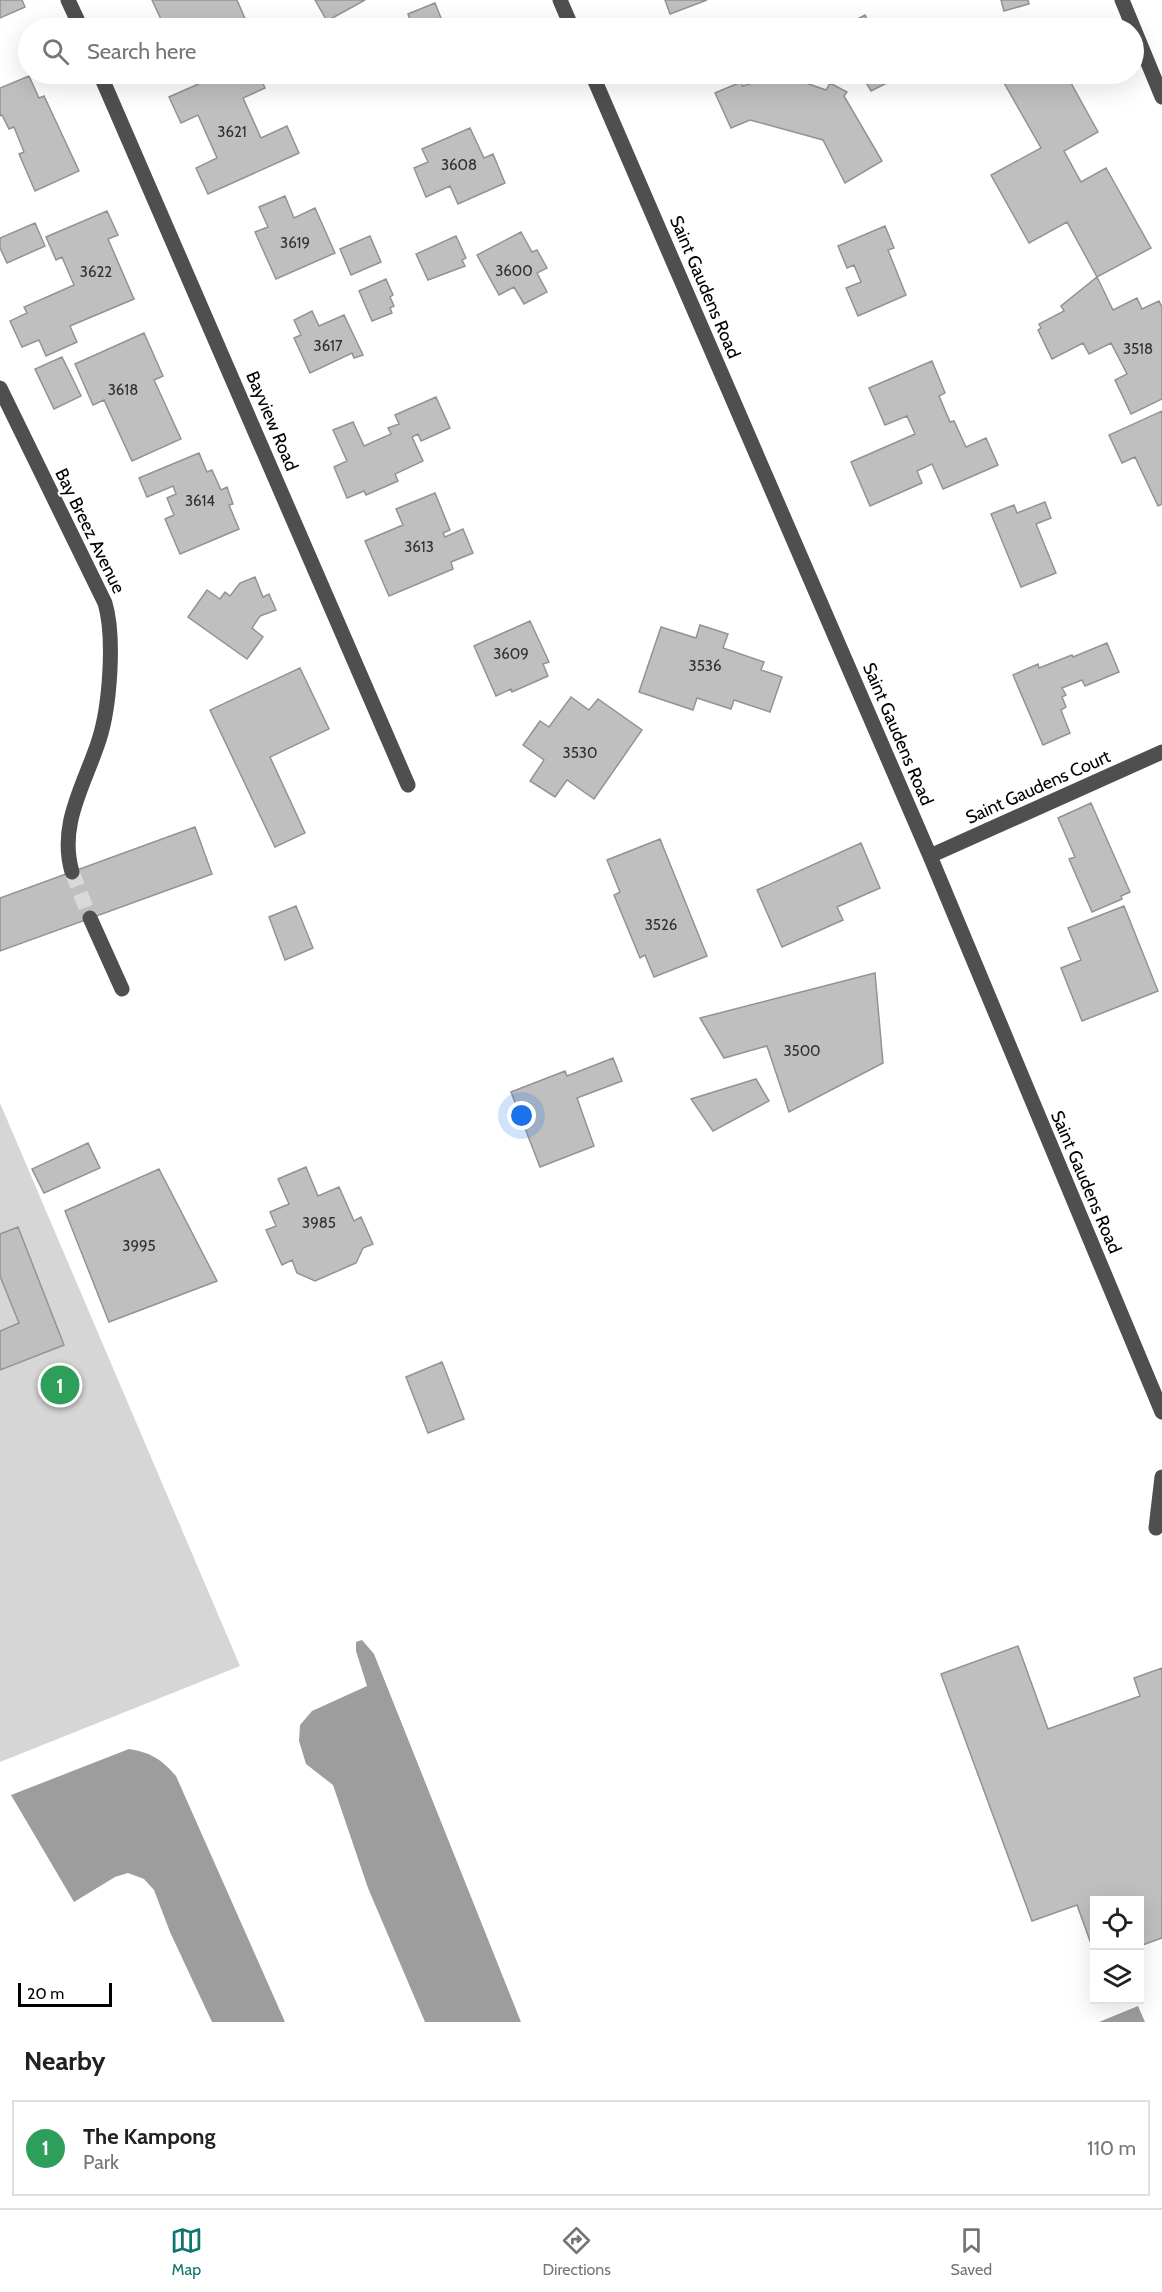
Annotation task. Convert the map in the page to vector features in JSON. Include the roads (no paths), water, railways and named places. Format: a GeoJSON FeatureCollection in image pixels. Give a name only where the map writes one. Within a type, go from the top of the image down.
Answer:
{"type":"FeatureCollection","features":[{"type":"Feature","properties":{"kind":"street"},"geometry":{"type":"LineString","coordinates":[[68,0],[76,18]]}},
{"type":"Feature","properties":{"kind":"street"},"geometry":{"type":"LineString","coordinates":[[560,0],[568,18]]}},
{"type":"Feature","properties":{"kind":"street"},"geometry":{"type":"LineString","coordinates":[[1122,0],[1129,18]]}},
{"type":"Feature","properties":{"kind":"street"},"geometry":{"type":"LineString","coordinates":[[1144,53],[1162,97]]}},
{"type":"Feature","properties":{"kind":"street","name":"Bayview Road"},"geometry":{"type":"LineString","coordinates":[[104,84],[408,785]]}},
{"type":"Feature","properties":{"kind":"street","name":"Saint Gaudens Road"},"geometry":{"type":"LineString","coordinates":[[596,84],[930,856],[1162,1412]]}},
{"type":"Feature","properties":{"kind":"street","name":"Bay Breez Avenue"},"geometry":{"type":"LineString","coordinates":[[0,388],[105,603],[111,628],[108,702],[104,722],[75,805],[68,834],[67,855],[72,872]]}},
{"type":"Feature","properties":{"kind":"street","name":"Saint Gaudens Court"},"geometry":{"type":"LineString","coordinates":[[930,856],[1162,752]]}},
{"type":"Feature","properties":{"kind":"street"},"geometry":{"type":"LineString","coordinates":[[90,918],[122,989]]}},
{"type":"Feature","properties":{"kind":"street"},"geometry":{"type":"LineString","coordinates":[[1156,1528],[1162,1477]]}},
{"type":"Feature","properties":{"kind":"tunnel"},"geometry":{"type":"LineString","coordinates":[[72,872],[90,918]]}},
{"type":"Feature","properties":{"kind":"place","name":"The Kampong"},"geometry":{"type":"Point","coordinates":[60,1385]}}]}
